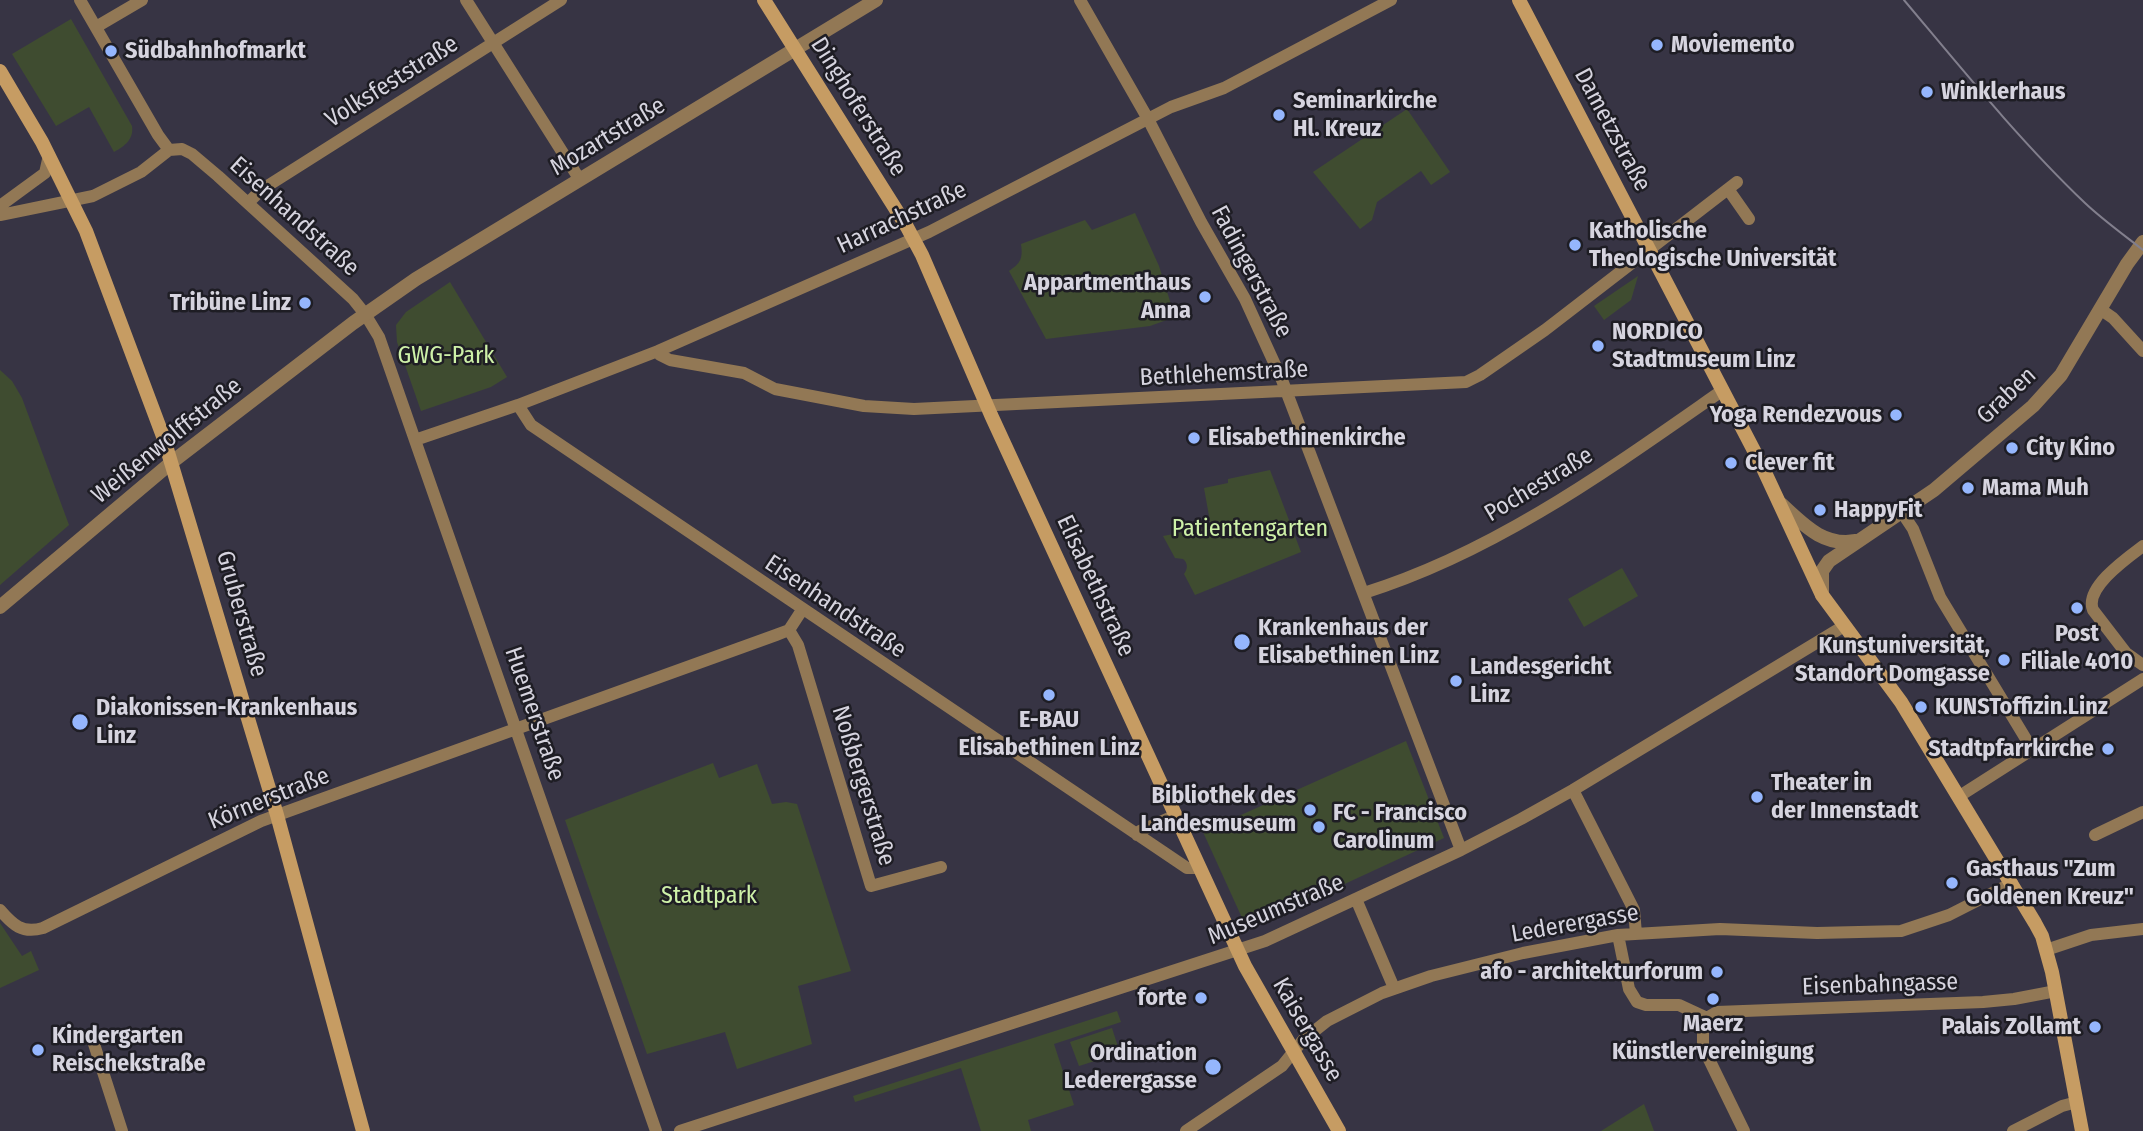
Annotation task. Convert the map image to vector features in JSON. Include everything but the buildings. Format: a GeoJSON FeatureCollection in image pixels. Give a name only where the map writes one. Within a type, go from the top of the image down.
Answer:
{"type":"FeatureCollection","features":[{"type":"Feature","properties":{"kind":"main road","name":"Dinghoferstraße"},"geometry":{"type":"LineString","coordinates":[[764,0],[913,238]]}},
{"type":"Feature","properties":{"kind":"main road","name":"Dametzstraße"},"geometry":{"type":"LineString","coordinates":[[1519,0],[1781,503]]}},
{"type":"Feature","properties":{"kind":"main road","name":"Gruberstraße"},"geometry":{"type":"LineString","coordinates":[[0,71],[49,155],[86,231],[172,462],[277,815],[363,1131]]}},
{"type":"Feature","properties":{"kind":"main road","name":"Elisabethstraße"},"geometry":{"type":"LineString","coordinates":[[913,238],[987,406],[1238,951]]}},
{"type":"Feature","properties":{"kind":"main road"},"geometry":{"type":"LineString","coordinates":[[1781,503],[1822,595],[1901,702],[2035,923],[2046,950],[2056,991],[2082,1131]]}},
{"type":"Feature","properties":{"kind":"main road","name":"Kaisergasse"},"geometry":{"type":"LineString","coordinates":[[1238,951],[1292,1052],[1339,1131]]}},
{"type":"Feature","properties":{"kind":"street"},"geometry":{"type":"LineString","coordinates":[[0,215],[102,192],[141,172],[169,150],[80,0]]}},
{"type":"Feature","properties":{"kind":"street"},"geometry":{"type":"LineString","coordinates":[[96,27],[142,0]]}},
{"type":"Feature","properties":{"kind":"street"},"geometry":{"type":"LineString","coordinates":[[466,0],[580,180]]}},
{"type":"Feature","properties":{"kind":"street","name":"Volksfeststraße"},"geometry":{"type":"LineString","coordinates":[[248,203],[261,190],[561,0]]}},
{"type":"Feature","properties":{"kind":"street","name":"Mozartstraße"},"geometry":{"type":"LineString","coordinates":[[365,314],[416,279],[876,0]]}},
{"type":"Feature","properties":{"kind":"street","name":"Fadingerstraße"},"geometry":{"type":"LineString","coordinates":[[1080,0],[1245,299],[1288,392],[1461,850]]}},
{"type":"Feature","properties":{"kind":"street","name":"Harrachstraße"},"geometry":{"type":"LineString","coordinates":[[415,440],[518,405],[658,351],[913,238],[1171,107],[1224,88],[1391,0]]}},
{"type":"Feature","properties":{"kind":"street","name":"Eisenhandstraße"},"geometry":{"type":"LineString","coordinates":[[169,150],[181,149],[192,154],[353,299],[365,314]]}},
{"type":"Feature","properties":{"kind":"street"},"geometry":{"type":"LineString","coordinates":[[0,206],[45,173],[49,155]]}},
{"type":"Feature","properties":{"kind":"street","name":"Bethlehemstraße"},"geometry":{"type":"LineString","coordinates":[[658,351],[670,360],[744,373],[775,389],[864,406],[914,409],[1466,382],[1545,330],[1733,186],[1749,219]]}},
{"type":"Feature","properties":{"kind":"street","name":"Graben"},"geometry":{"type":"LineString","coordinates":[[1822,595],[1822,571],[1829,561],[1903,514],[1984,448],[2050,389],[2142,243]]}},
{"type":"Feature","properties":{"kind":"street"},"geometry":{"type":"LineString","coordinates":[[2100,309],[2113,317],[2143,351]]}},
{"type":"Feature","properties":{"kind":"street","name":"Huemerstraße"},"geometry":{"type":"LineString","coordinates":[[365,314],[379,337],[656,1131]]}},
{"type":"Feature","properties":{"kind":"street","name":"Weißenwolffstraße"},"geometry":{"type":"LineString","coordinates":[[0,607],[172,462],[365,314]]}},
{"type":"Feature","properties":{"kind":"street","name":"Pochestraße"},"geometry":{"type":"LineString","coordinates":[[1364,593],[1482,544],[1567,496],[1723,390]]}},
{"type":"Feature","properties":{"kind":"street","name":"Eisenhandstraße"},"geometry":{"type":"LineString","coordinates":[[518,405],[531,425],[802,610],[1187,868],[1200,868]]}},
{"type":"Feature","properties":{"kind":"street"},"geometry":{"type":"LineString","coordinates":[[1781,503],[1806,528],[1819,536],[1832,541],[1861,540]]}},
{"type":"Feature","properties":{"kind":"street"},"geometry":{"type":"LineString","coordinates":[[1903,514],[1913,529],[1940,597],[2032,749]]}},
{"type":"Feature","properties":{"kind":"street"},"geometry":{"type":"LineString","coordinates":[[2141,663],[2126,653],[2093,610],[2091,603],[2094,593],[2105,578],[2143,546]]}},
{"type":"Feature","properties":{"kind":"street"},"geometry":{"type":"LineString","coordinates":[[789,629],[802,610]]}},
{"type":"Feature","properties":{"kind":"street","name":"Museumstraße"},"geometry":{"type":"LineString","coordinates":[[680,1131],[1238,951],[1461,850],[1573,790],[1844,626]]}},
{"type":"Feature","properties":{"kind":"street","name":"Körnerstraße"},"geometry":{"type":"LineString","coordinates":[[0,910],[11,922],[26,931],[43,928],[244,828],[789,629]]}},
{"type":"Feature","properties":{"kind":"street","name":"Noßbergerstraße"},"geometry":{"type":"LineString","coordinates":[[789,629],[798,645],[871,886],[941,867]]}},
{"type":"Feature","properties":{"kind":"street"},"geometry":{"type":"LineString","coordinates":[[1958,797],[2143,679]]}},
{"type":"Feature","properties":{"kind":"street"},"geometry":{"type":"LineString","coordinates":[[1573,790],[1634,910],[1636,934]]}},
{"type":"Feature","properties":{"kind":"street"},"geometry":{"type":"LineString","coordinates":[[2095,835],[2143,812]]}},
{"type":"Feature","properties":{"kind":"street"},"geometry":{"type":"LineString","coordinates":[[1137,835],[1176,814]]}},
{"type":"Feature","properties":{"kind":"street","name":"Lederergasse"},"geometry":{"type":"LineString","coordinates":[[1186,1131],[1282,1066],[1303,1040],[1327,1021],[1394,988],[1523,953],[1618,935],[1720,929],[1753,932],[1901,931],[1949,915],[2012,883]]}},
{"type":"Feature","properties":{"kind":"street"},"geometry":{"type":"LineString","coordinates":[[1356,899],[1394,988]]}},
{"type":"Feature","properties":{"kind":"street"},"geometry":{"type":"LineString","coordinates":[[2046,950],[2091,934],[2143,929]]}},
{"type":"Feature","properties":{"kind":"street"},"geometry":{"type":"LineString","coordinates":[[1618,935],[1629,989],[1637,1002],[1646,1005],[1679,1005],[1707,1018],[1703,1027],[1703,1047],[1744,1131]]}},
{"type":"Feature","properties":{"kind":"street","name":"Eisenbahngasse"},"geometry":{"type":"LineString","coordinates":[[1707,1018],[1717,1012],[1983,1002],[2056,991]]}},
{"type":"Feature","properties":{"kind":"street"},"geometry":{"type":"LineString","coordinates":[[94,1044],[122,1131]]}},
{"type":"Feature","properties":{"kind":"street"},"geometry":{"type":"LineString","coordinates":[[2013,1131],[2062,1106],[2077,1102]]}},
{"type":"Feature","properties":{"kind":"green space"},"geometry":{"type":"Polygon","coordinates":[[[71,19],[132,126],[132,135],[128,142],[114,152],[89,107],[56,126],[12,54],[71,19]]]}},
{"type":"Feature","properties":{"kind":"green space"},"geometry":{"type":"Polygon","coordinates":[[[1407,109],[1450,172],[1431,185],[1421,171],[1377,202],[1372,220],[1360,229],[1313,172],[1407,109]]]}},
{"type":"Feature","properties":{"kind":"green space"},"geometry":{"type":"Polygon","coordinates":[[[1135,213],[1159,266],[1175,317],[1150,326],[1046,339],[1009,271],[1020,260],[1021,244],[1085,220],[1092,230],[1135,213]]]}},
{"type":"Feature","properties":{"kind":"green space"},"geometry":{"type":"Polygon","coordinates":[[[1638,276],[1631,300],[1604,320],[1594,306],[1638,276]]]}},
{"type":"Feature","properties":{"kind":"green space","name":"GWG-Park"},"geometry":{"type":"Polygon","coordinates":[[[450,282],[507,377],[491,387],[421,411],[397,342],[396,325],[406,312],[450,282]]]}},
{"type":"Feature","properties":{"kind":"green space"},"geometry":{"type":"Polygon","coordinates":[[[0,370],[12,381],[22,398],[69,525],[0,585],[0,370]]]}},
{"type":"Feature","properties":{"kind":"green space","name":"Patientengarten"},"geometry":{"type":"Polygon","coordinates":[[[1270,470],[1301,552],[1195,595],[1184,574],[1186,562],[1175,558],[1163,536],[1211,527],[1204,488],[1228,483],[1228,479],[1270,470]]]}},
{"type":"Feature","properties":{"kind":"green space"},"geometry":{"type":"Polygon","coordinates":[[[1622,568],[1638,596],[1584,627],[1568,599],[1622,568]]]}},
{"type":"Feature","properties":{"kind":"green space"},"geometry":{"type":"Polygon","coordinates":[[[1406,741],[1444,838],[1256,925],[1243,920],[1203,832],[1406,741]]]}},
{"type":"Feature","properties":{"kind":"green space","name":"Stadtpark"},"geometry":{"type":"Polygon","coordinates":[[[713,763],[719,778],[757,764],[772,804],[797,804],[851,971],[798,986],[812,1044],[737,1069],[725,1032],[647,1054],[565,820],[713,763]]]}},
{"type":"Feature","properties":{"kind":"green space"},"geometry":{"type":"Polygon","coordinates":[[[0,923],[22,956],[31,951],[39,970],[0,988],[0,923]]]}},
{"type":"Feature","properties":{"kind":"green space"},"geometry":{"type":"Polygon","coordinates":[[[1117,1011],[1121,1022],[1054,1044],[1074,1105],[1028,1120],[1031,1131],[981,1131],[961,1068],[855,1102],[853,1096],[1117,1011]]]}},
{"type":"Feature","properties":{"kind":"green space"},"geometry":{"type":"Polygon","coordinates":[[[1112,1028],[1120,1053],[1079,1066],[1070,1042],[1112,1028]]]}},
{"type":"Feature","properties":{"kind":"green space"},"geometry":{"type":"Polygon","coordinates":[[[1644,1104],[1654,1131],[1601,1131],[1644,1104]]]}},
{"type":"Feature","properties":{"kind":"tram line"},"geometry":{"type":"LineString","coordinates":[[1904,0],[2037,155],[2092,209],[2143,250]]}},
{"type":"Feature","properties":{"kind":"place","name":"Moviemento"},"geometry":{"type":"Point","coordinates":[1657,45]}},
{"type":"Feature","properties":{"kind":"place","name":"Südbahnhofmarkt"},"geometry":{"type":"Point","coordinates":[111,51]}},
{"type":"Feature","properties":{"kind":"place","name":"Winklerhaus"},"geometry":{"type":"Point","coordinates":[1927,92]}},
{"type":"Feature","properties":{"kind":"place","name":"Seminarkirche Hl. Kreuz"},"geometry":{"type":"Point","coordinates":[1279,115]}},
{"type":"Feature","properties":{"kind":"place","name":"Katholische Theologische Universität"},"geometry":{"type":"Point","coordinates":[1575,245]}},
{"type":"Feature","properties":{"kind":"place","name":"Appartmenthaus Anna"},"geometry":{"type":"Point","coordinates":[1205,297]}},
{"type":"Feature","properties":{"kind":"place","name":"Tribüne Linz"},"geometry":{"type":"Point","coordinates":[305,303]}},
{"type":"Feature","properties":{"kind":"place","name":"NORDICO Stadtmuseum Linz"},"geometry":{"type":"Point","coordinates":[1598,346]}},
{"type":"Feature","properties":{"kind":"place","name":"Yoga Rendezvous"},"geometry":{"type":"Point","coordinates":[1896,415]}},
{"type":"Feature","properties":{"kind":"place","name":"Elisabethinenkirche"},"geometry":{"type":"Point","coordinates":[1194,438]}},
{"type":"Feature","properties":{"kind":"place","name":"City Kino"},"geometry":{"type":"Point","coordinates":[2012,448]}},
{"type":"Feature","properties":{"kind":"place","name":"Clever fit"},"geometry":{"type":"Point","coordinates":[1731,463]}},
{"type":"Feature","properties":{"kind":"place","name":"Mama Muh"},"geometry":{"type":"Point","coordinates":[1968,488]}},
{"type":"Feature","properties":{"kind":"place","name":"HappyFit"},"geometry":{"type":"Point","coordinates":[1820,510]}},
{"type":"Feature","properties":{"kind":"place","name":"Post Filiale 4010"},"geometry":{"type":"Point","coordinates":[2077,608]}},
{"type":"Feature","properties":{"kind":"place","name":"Krankenhaus der Elisabethinen Linz"},"geometry":{"type":"Point","coordinates":[1242,642]}},
{"type":"Feature","properties":{"kind":"place","name":"Kunstuniversität, Standort Domgasse"},"geometry":{"type":"Point","coordinates":[2004,660]}},
{"type":"Feature","properties":{"kind":"place","name":"Landesgericht Linz"},"geometry":{"type":"Point","coordinates":[1456,681]}},
{"type":"Feature","properties":{"kind":"place","name":"E-BAU Elisabethinen Linz"},"geometry":{"type":"Point","coordinates":[1049,695]}},
{"type":"Feature","properties":{"kind":"place","name":"KUNSToffizin.Linz"},"geometry":{"type":"Point","coordinates":[1921,707]}},
{"type":"Feature","properties":{"kind":"place","name":"Diakonissen-Krankenhaus Linz"},"geometry":{"type":"Point","coordinates":[80,722]}},
{"type":"Feature","properties":{"kind":"place","name":"Stadtpfarrkirche"},"geometry":{"type":"Point","coordinates":[2108,749]}},
{"type":"Feature","properties":{"kind":"place","name":"Theater in der Innenstadt"},"geometry":{"type":"Point","coordinates":[1757,797]}},
{"type":"Feature","properties":{"kind":"place","name":"Bibliothek des Landesmuseum"},"geometry":{"type":"Point","coordinates":[1310,810]}},
{"type":"Feature","properties":{"kind":"place","name":"FC - Francisco Carolinum"},"geometry":{"type":"Point","coordinates":[1319,827]}},
{"type":"Feature","properties":{"kind":"place","name":"Gasthaus \"Zum Goldenen Kreuz\""},"geometry":{"type":"Point","coordinates":[1952,883]}},
{"type":"Feature","properties":{"kind":"place","name":"afo - architekturforum"},"geometry":{"type":"Point","coordinates":[1717,972]}},
{"type":"Feature","properties":{"kind":"place","name":"forte"},"geometry":{"type":"Point","coordinates":[1201,998]}},
{"type":"Feature","properties":{"kind":"place","name":"Maerz Künstlervereinigung"},"geometry":{"type":"Point","coordinates":[1713,999]}},
{"type":"Feature","properties":{"kind":"place","name":"Palais Zollamt"},"geometry":{"type":"Point","coordinates":[2095,1027]}},
{"type":"Feature","properties":{"kind":"place","name":"Kindergarten Reischekstraße"},"geometry":{"type":"Point","coordinates":[38,1050]}},
{"type":"Feature","properties":{"kind":"place","name":"Ordination Lederergasse"},"geometry":{"type":"Point","coordinates":[1213,1067]}}]}
